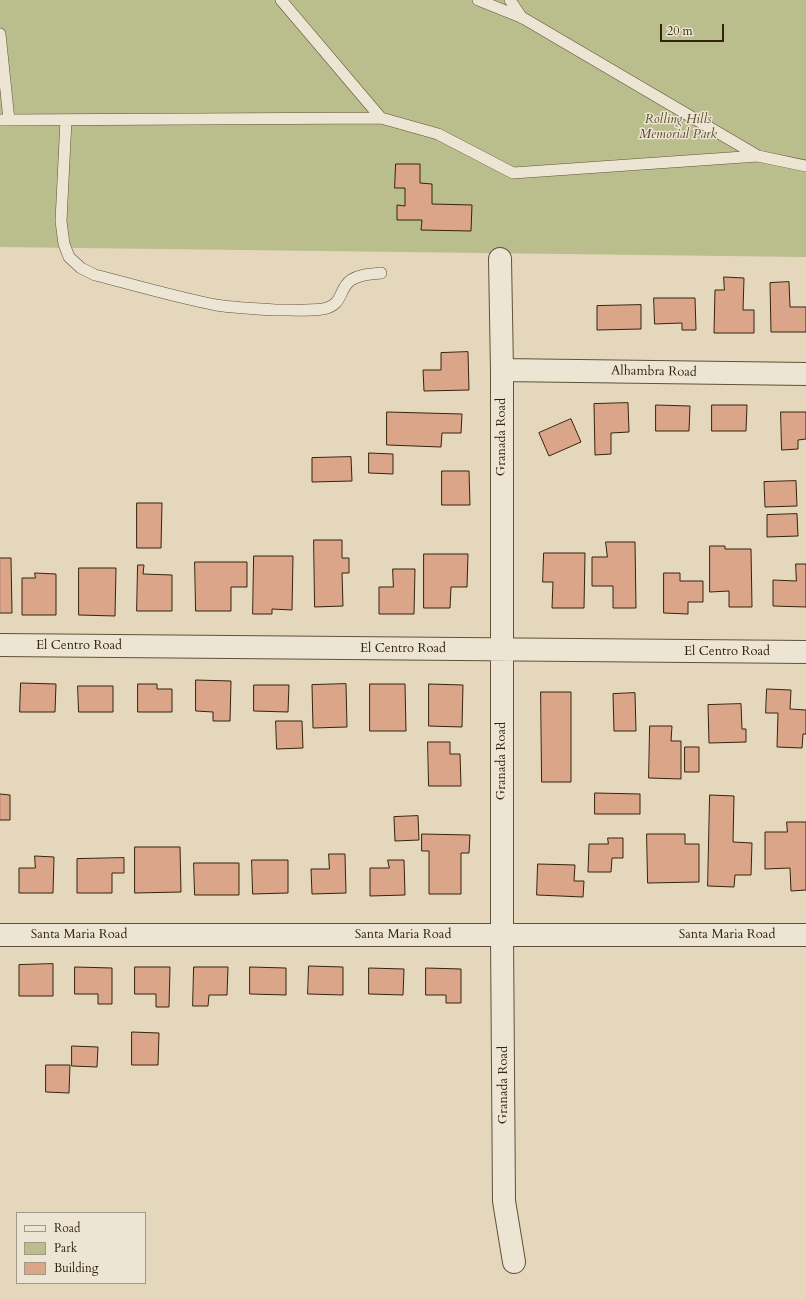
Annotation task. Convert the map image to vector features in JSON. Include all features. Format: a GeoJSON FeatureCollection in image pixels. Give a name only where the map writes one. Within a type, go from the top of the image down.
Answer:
{"type":"FeatureCollection","features":[{"type":"Feature","properties":{"kind":"street","name":"Granada Road"},"geometry":{"type":"LineString","coordinates":[[500,259],[502,370],[502,935],[504,1201],[514,1262]]}},
{"type":"Feature","properties":{"kind":"street","name":"Alhambra Road"},"geometry":{"type":"LineString","coordinates":[[502,370],[806,374]]}},
{"type":"Feature","properties":{"kind":"street","name":"El Centro Road"},"geometry":{"type":"LineString","coordinates":[[0,645],[806,652]]}},
{"type":"Feature","properties":{"kind":"street","name":"Santa Maria Road"},"geometry":{"type":"LineString","coordinates":[[0,935],[806,935]]}},
{"type":"Feature","properties":{"kind":"lane"},"geometry":{"type":"LineString","coordinates":[[281,0],[381,118]]}},
{"type":"Feature","properties":{"kind":"lane"},"geometry":{"type":"LineString","coordinates":[[478,0],[522,18],[758,156]]}},
{"type":"Feature","properties":{"kind":"lane"},"geometry":{"type":"LineString","coordinates":[[510,0],[522,18]]}},
{"type":"Feature","properties":{"kind":"lane"},"geometry":{"type":"LineString","coordinates":[[0,34],[5,120],[381,118],[438,134],[513,173],[758,156],[806,166]]}},
{"type":"Feature","properties":{"kind":"lane"},"geometry":{"type":"LineString","coordinates":[[66,120],[61,221],[64,244],[70,257],[81,268],[95,275],[217,305],[251,309],[293,310],[322,309],[330,307],[338,301],[351,280],[364,275],[381,273]]}},
{"type":"Feature","properties":{"kind":"green space","name":"Rolling Hills Memorial Park"},"geometry":{"type":"Polygon","coordinates":[[[0,0],[806,0],[806,257],[0,247],[0,0]]]}},
{"type":"Feature","properties":{"kind":"building"},"geometry":{"type":"Polygon","coordinates":[[[396,164],[420,164],[420,183],[432,184],[432,204],[472,205],[471,231],[421,230],[422,220],[397,220],[397,205],[405,206],[405,188],[395,188],[396,164]]]}},
{"type":"Feature","properties":{"kind":"building"},"geometry":{"type":"Polygon","coordinates":[[[724,277],[744,278],[743,310],[754,310],[754,333],[714,333],[715,290],[724,290],[724,277]]]}},
{"type":"Feature","properties":{"kind":"building"},"geometry":{"type":"Polygon","coordinates":[[[789,282],[790,307],[806,307],[806,332],[771,332],[770,283],[789,282]]]}},
{"type":"Feature","properties":{"kind":"building"},"geometry":{"type":"Polygon","coordinates":[[[654,298],[695,298],[696,330],[682,330],[682,323],[655,324],[654,298]]]}},
{"type":"Feature","properties":{"kind":"building"},"geometry":{"type":"Polygon","coordinates":[[[641,305],[641,329],[597,330],[597,306],[641,305]]]}},
{"type":"Feature","properties":{"kind":"building"},"geometry":{"type":"Polygon","coordinates":[[[468,352],[469,390],[424,391],[423,370],[441,370],[441,353],[468,352]]]}},
{"type":"Feature","properties":{"kind":"building"},"geometry":{"type":"Polygon","coordinates":[[[628,403],[629,432],[611,433],[611,454],[595,455],[594,404],[628,403]]]}},
{"type":"Feature","properties":{"kind":"building"},"geometry":{"type":"Polygon","coordinates":[[[656,405],[690,406],[689,431],[656,431],[656,405]]]}},
{"type":"Feature","properties":{"kind":"building"},"geometry":{"type":"Polygon","coordinates":[[[712,405],[747,405],[746,431],[712,431],[712,405]]]}},
{"type":"Feature","properties":{"kind":"building"},"geometry":{"type":"Polygon","coordinates":[[[387,412],[462,414],[461,433],[442,433],[441,447],[387,445],[387,412]]]}},
{"type":"Feature","properties":{"kind":"building"},"geometry":{"type":"Polygon","coordinates":[[[781,412],[806,412],[806,439],[798,440],[798,449],[782,450],[781,412]]]}},
{"type":"Feature","properties":{"kind":"building"},"geometry":{"type":"Polygon","coordinates":[[[571,419],[581,442],[549,456],[539,433],[571,419]]]}},
{"type":"Feature","properties":{"kind":"building"},"geometry":{"type":"Polygon","coordinates":[[[369,453],[393,454],[393,474],[369,473],[369,453]]]}},
{"type":"Feature","properties":{"kind":"building"},"geometry":{"type":"Polygon","coordinates":[[[351,457],[352,481],[312,482],[312,458],[351,457]]]}},
{"type":"Feature","properties":{"kind":"building"},"geometry":{"type":"Polygon","coordinates":[[[442,471],[469,471],[470,505],[442,505],[442,471]]]}},
{"type":"Feature","properties":{"kind":"building"},"geometry":{"type":"Polygon","coordinates":[[[796,481],[797,506],[765,507],[764,482],[796,481]]]}},
{"type":"Feature","properties":{"kind":"building"},"geometry":{"type":"Polygon","coordinates":[[[137,503],[162,503],[161,548],[137,548],[137,503]]]}},
{"type":"Feature","properties":{"kind":"building"},"geometry":{"type":"Polygon","coordinates":[[[797,514],[798,536],[767,537],[767,515],[797,514]]]}},
{"type":"Feature","properties":{"kind":"building"},"geometry":{"type":"Polygon","coordinates":[[[314,540],[342,540],[342,558],[349,558],[349,573],[342,573],[343,606],[315,607],[314,540]]]}},
{"type":"Feature","properties":{"kind":"building"},"geometry":{"type":"Polygon","coordinates":[[[606,542],[635,542],[636,608],[613,608],[613,586],[592,586],[592,557],[607,557],[606,542]]]}},
{"type":"Feature","properties":{"kind":"building"},"geometry":{"type":"Polygon","coordinates":[[[710,546],[725,546],[725,549],[751,549],[752,607],[729,607],[729,591],[710,592],[710,546]]]}},
{"type":"Feature","properties":{"kind":"building"},"geometry":{"type":"Polygon","coordinates":[[[544,553],[585,553],[584,608],[552,608],[553,582],[543,582],[544,553]]]}},
{"type":"Feature","properties":{"kind":"building"},"geometry":{"type":"Polygon","coordinates":[[[424,554],[468,554],[467,587],[451,587],[450,608],[424,608],[424,554]]]}},
{"type":"Feature","properties":{"kind":"building"},"geometry":{"type":"Polygon","coordinates":[[[254,556],[293,556],[292,610],[272,609],[272,614],[253,614],[254,556]]]}},
{"type":"Feature","properties":{"kind":"building"},"geometry":{"type":"Polygon","coordinates":[[[0,558],[11,558],[12,613],[0,613],[0,558]]]}},
{"type":"Feature","properties":{"kind":"building"},"geometry":{"type":"Polygon","coordinates":[[[195,562],[247,562],[247,587],[231,587],[231,611],[196,611],[195,562]]]}},
{"type":"Feature","properties":{"kind":"building"},"geometry":{"type":"Polygon","coordinates":[[[796,564],[806,564],[806,607],[773,606],[773,580],[796,581],[796,564]]]}},
{"type":"Feature","properties":{"kind":"building"},"geometry":{"type":"Polygon","coordinates":[[[138,565],[144,565],[143,574],[172,575],[172,611],[137,611],[138,565]]]}},
{"type":"Feature","properties":{"kind":"building"},"geometry":{"type":"Polygon","coordinates":[[[79,568],[116,568],[115,616],[79,615],[79,568]]]}},
{"type":"Feature","properties":{"kind":"building"},"geometry":{"type":"Polygon","coordinates":[[[393,569],[415,569],[414,614],[379,614],[379,587],[393,587],[393,569]]]}},
{"type":"Feature","properties":{"kind":"building"},"geometry":{"type":"Polygon","coordinates":[[[35,573],[56,574],[56,615],[22,615],[22,578],[35,578],[35,573]]]}},
{"type":"Feature","properties":{"kind":"building"},"geometry":{"type":"Polygon","coordinates":[[[664,573],[680,573],[680,581],[703,581],[703,602],[688,602],[688,614],[664,613],[664,573]]]}},
{"type":"Feature","properties":{"kind":"building"},"geometry":{"type":"Polygon","coordinates":[[[196,680],[231,681],[230,721],[213,721],[213,712],[196,711],[196,680]]]}},
{"type":"Feature","properties":{"kind":"building"},"geometry":{"type":"Polygon","coordinates":[[[21,683],[56,684],[55,712],[20,712],[21,683]]]}},
{"type":"Feature","properties":{"kind":"building"},"geometry":{"type":"Polygon","coordinates":[[[138,684],[157,684],[157,689],[172,689],[172,712],[138,712],[138,684]]]}},
{"type":"Feature","properties":{"kind":"building"},"geometry":{"type":"Polygon","coordinates":[[[346,684],[347,727],[313,728],[312,685],[346,684]]]}},
{"type":"Feature","properties":{"kind":"building"},"geometry":{"type":"Polygon","coordinates":[[[370,684],[405,684],[406,731],[370,731],[370,684]]]}},
{"type":"Feature","properties":{"kind":"building"},"geometry":{"type":"Polygon","coordinates":[[[429,684],[463,685],[462,727],[429,726],[429,684]]]}},
{"type":"Feature","properties":{"kind":"building"},"geometry":{"type":"Polygon","coordinates":[[[254,685],[289,685],[288,712],[254,711],[254,685]]]}},
{"type":"Feature","properties":{"kind":"building"},"geometry":{"type":"Polygon","coordinates":[[[78,686],[113,686],[113,712],[79,712],[78,686]]]}},
{"type":"Feature","properties":{"kind":"building"},"geometry":{"type":"Polygon","coordinates":[[[767,689],[791,690],[790,709],[806,710],[806,734],[803,734],[802,748],[777,747],[778,713],[766,713],[767,689]]]}},
{"type":"Feature","properties":{"kind":"building"},"geometry":{"type":"Polygon","coordinates":[[[541,692],[571,692],[571,782],[542,782],[541,692]]]}},
{"type":"Feature","properties":{"kind":"building"},"geometry":{"type":"Polygon","coordinates":[[[635,693],[636,731],[614,731],[613,694],[635,693]]]}},
{"type":"Feature","properties":{"kind":"building"},"geometry":{"type":"Polygon","coordinates":[[[741,704],[742,729],[746,729],[746,742],[709,743],[708,705],[741,704]]]}},
{"type":"Feature","properties":{"kind":"building"},"geometry":{"type":"Polygon","coordinates":[[[276,721],[302,721],[303,748],[277,749],[276,721]]]}},
{"type":"Feature","properties":{"kind":"building"},"geometry":{"type":"Polygon","coordinates":[[[650,726],[672,726],[671,741],[681,741],[681,779],[649,778],[650,726]]]}},
{"type":"Feature","properties":{"kind":"building"},"geometry":{"type":"Polygon","coordinates":[[[428,742],[450,742],[450,754],[460,754],[461,786],[429,786],[428,742]]]}},
{"type":"Feature","properties":{"kind":"building"},"geometry":{"type":"Polygon","coordinates":[[[685,747],[699,747],[699,772],[685,772],[685,747]]]}},
{"type":"Feature","properties":{"kind":"building"},"geometry":{"type":"Polygon","coordinates":[[[595,793],[640,794],[640,814],[595,814],[595,793]]]}},
{"type":"Feature","properties":{"kind":"building"},"geometry":{"type":"Polygon","coordinates":[[[0,794],[10,795],[10,820],[0,820],[0,794]]]}},
{"type":"Feature","properties":{"kind":"building"},"geometry":{"type":"Polygon","coordinates":[[[710,795],[734,796],[733,842],[752,843],[751,875],[735,875],[734,887],[708,886],[710,795]]]}},
{"type":"Feature","properties":{"kind":"building"},"geometry":{"type":"Polygon","coordinates":[[[418,816],[419,840],[395,841],[394,817],[418,816]]]}},
{"type":"Feature","properties":{"kind":"building"},"geometry":{"type":"Polygon","coordinates":[[[787,822],[806,822],[806,890],[791,891],[790,868],[765,869],[765,832],[787,832],[787,822]]]}},
{"type":"Feature","properties":{"kind":"building"},"geometry":{"type":"Polygon","coordinates":[[[422,834],[470,835],[469,853],[461,853],[461,894],[429,894],[429,851],[422,851],[422,834]]]}},
{"type":"Feature","properties":{"kind":"building"},"geometry":{"type":"Polygon","coordinates":[[[647,834],[685,834],[685,844],[699,844],[699,882],[648,883],[647,834]]]}},
{"type":"Feature","properties":{"kind":"building"},"geometry":{"type":"Polygon","coordinates":[[[608,838],[623,838],[623,858],[612,858],[611,872],[588,872],[589,844],[608,844],[608,838]]]}},
{"type":"Feature","properties":{"kind":"building"},"geometry":{"type":"Polygon","coordinates":[[[135,847],[180,847],[181,892],[135,893],[135,847]]]}},
{"type":"Feature","properties":{"kind":"building"},"geometry":{"type":"Polygon","coordinates":[[[329,854],[345,854],[346,893],[312,894],[311,869],[329,869],[329,854]]]}},
{"type":"Feature","properties":{"kind":"building"},"geometry":{"type":"Polygon","coordinates":[[[35,856],[54,857],[53,893],[19,893],[19,868],[35,868],[35,856]]]}},
{"type":"Feature","properties":{"kind":"building"},"geometry":{"type":"Polygon","coordinates":[[[124,858],[124,873],[112,873],[112,893],[77,893],[77,859],[124,858]]]}},
{"type":"Feature","properties":{"kind":"building"},"geometry":{"type":"Polygon","coordinates":[[[252,860],[288,860],[288,893],[253,894],[252,860]]]}},
{"type":"Feature","properties":{"kind":"building"},"geometry":{"type":"Polygon","coordinates":[[[388,860],[404,860],[405,895],[370,896],[370,868],[389,868],[388,860]]]}},
{"type":"Feature","properties":{"kind":"building"},"geometry":{"type":"Polygon","coordinates":[[[194,863],[239,863],[239,895],[195,895],[194,863]]]}},
{"type":"Feature","properties":{"kind":"building"},"geometry":{"type":"Polygon","coordinates":[[[538,864],[575,865],[574,881],[584,881],[583,897],[537,895],[538,864]]]}},
{"type":"Feature","properties":{"kind":"building"},"geometry":{"type":"Polygon","coordinates":[[[53,964],[53,996],[19,996],[19,965],[53,964]]]}},
{"type":"Feature","properties":{"kind":"building"},"geometry":{"type":"Polygon","coordinates":[[[309,966],[343,967],[343,995],[308,994],[309,966]]]}},
{"type":"Feature","properties":{"kind":"building"},"geometry":{"type":"Polygon","coordinates":[[[75,967],[112,968],[112,1004],[98,1004],[98,994],[75,994],[75,967]]]}},
{"type":"Feature","properties":{"kind":"building"},"geometry":{"type":"Polygon","coordinates":[[[135,967],[170,967],[169,1007],[156,1007],[156,994],[135,994],[135,967]]]}},
{"type":"Feature","properties":{"kind":"building"},"geometry":{"type":"Polygon","coordinates":[[[194,967],[228,967],[227,995],[209,995],[208,1006],[193,1006],[194,967]]]}},
{"type":"Feature","properties":{"kind":"building"},"geometry":{"type":"Polygon","coordinates":[[[250,967],[286,968],[286,995],[250,994],[250,967]]]}},
{"type":"Feature","properties":{"kind":"building"},"geometry":{"type":"Polygon","coordinates":[[[369,968],[404,969],[403,995],[369,994],[369,968]]]}},
{"type":"Feature","properties":{"kind":"building"},"geometry":{"type":"Polygon","coordinates":[[[426,968],[461,969],[461,1003],[446,1003],[446,995],[426,995],[426,968]]]}},
{"type":"Feature","properties":{"kind":"building"},"geometry":{"type":"Polygon","coordinates":[[[132,1032],[159,1033],[158,1065],[132,1065],[132,1032]]]}},
{"type":"Feature","properties":{"kind":"building"},"geometry":{"type":"Polygon","coordinates":[[[72,1046],[98,1047],[97,1067],[72,1066],[72,1046]]]}},
{"type":"Feature","properties":{"kind":"building"},"geometry":{"type":"Polygon","coordinates":[[[46,1065],[70,1065],[69,1093],[46,1092],[46,1065]]]}}]}
